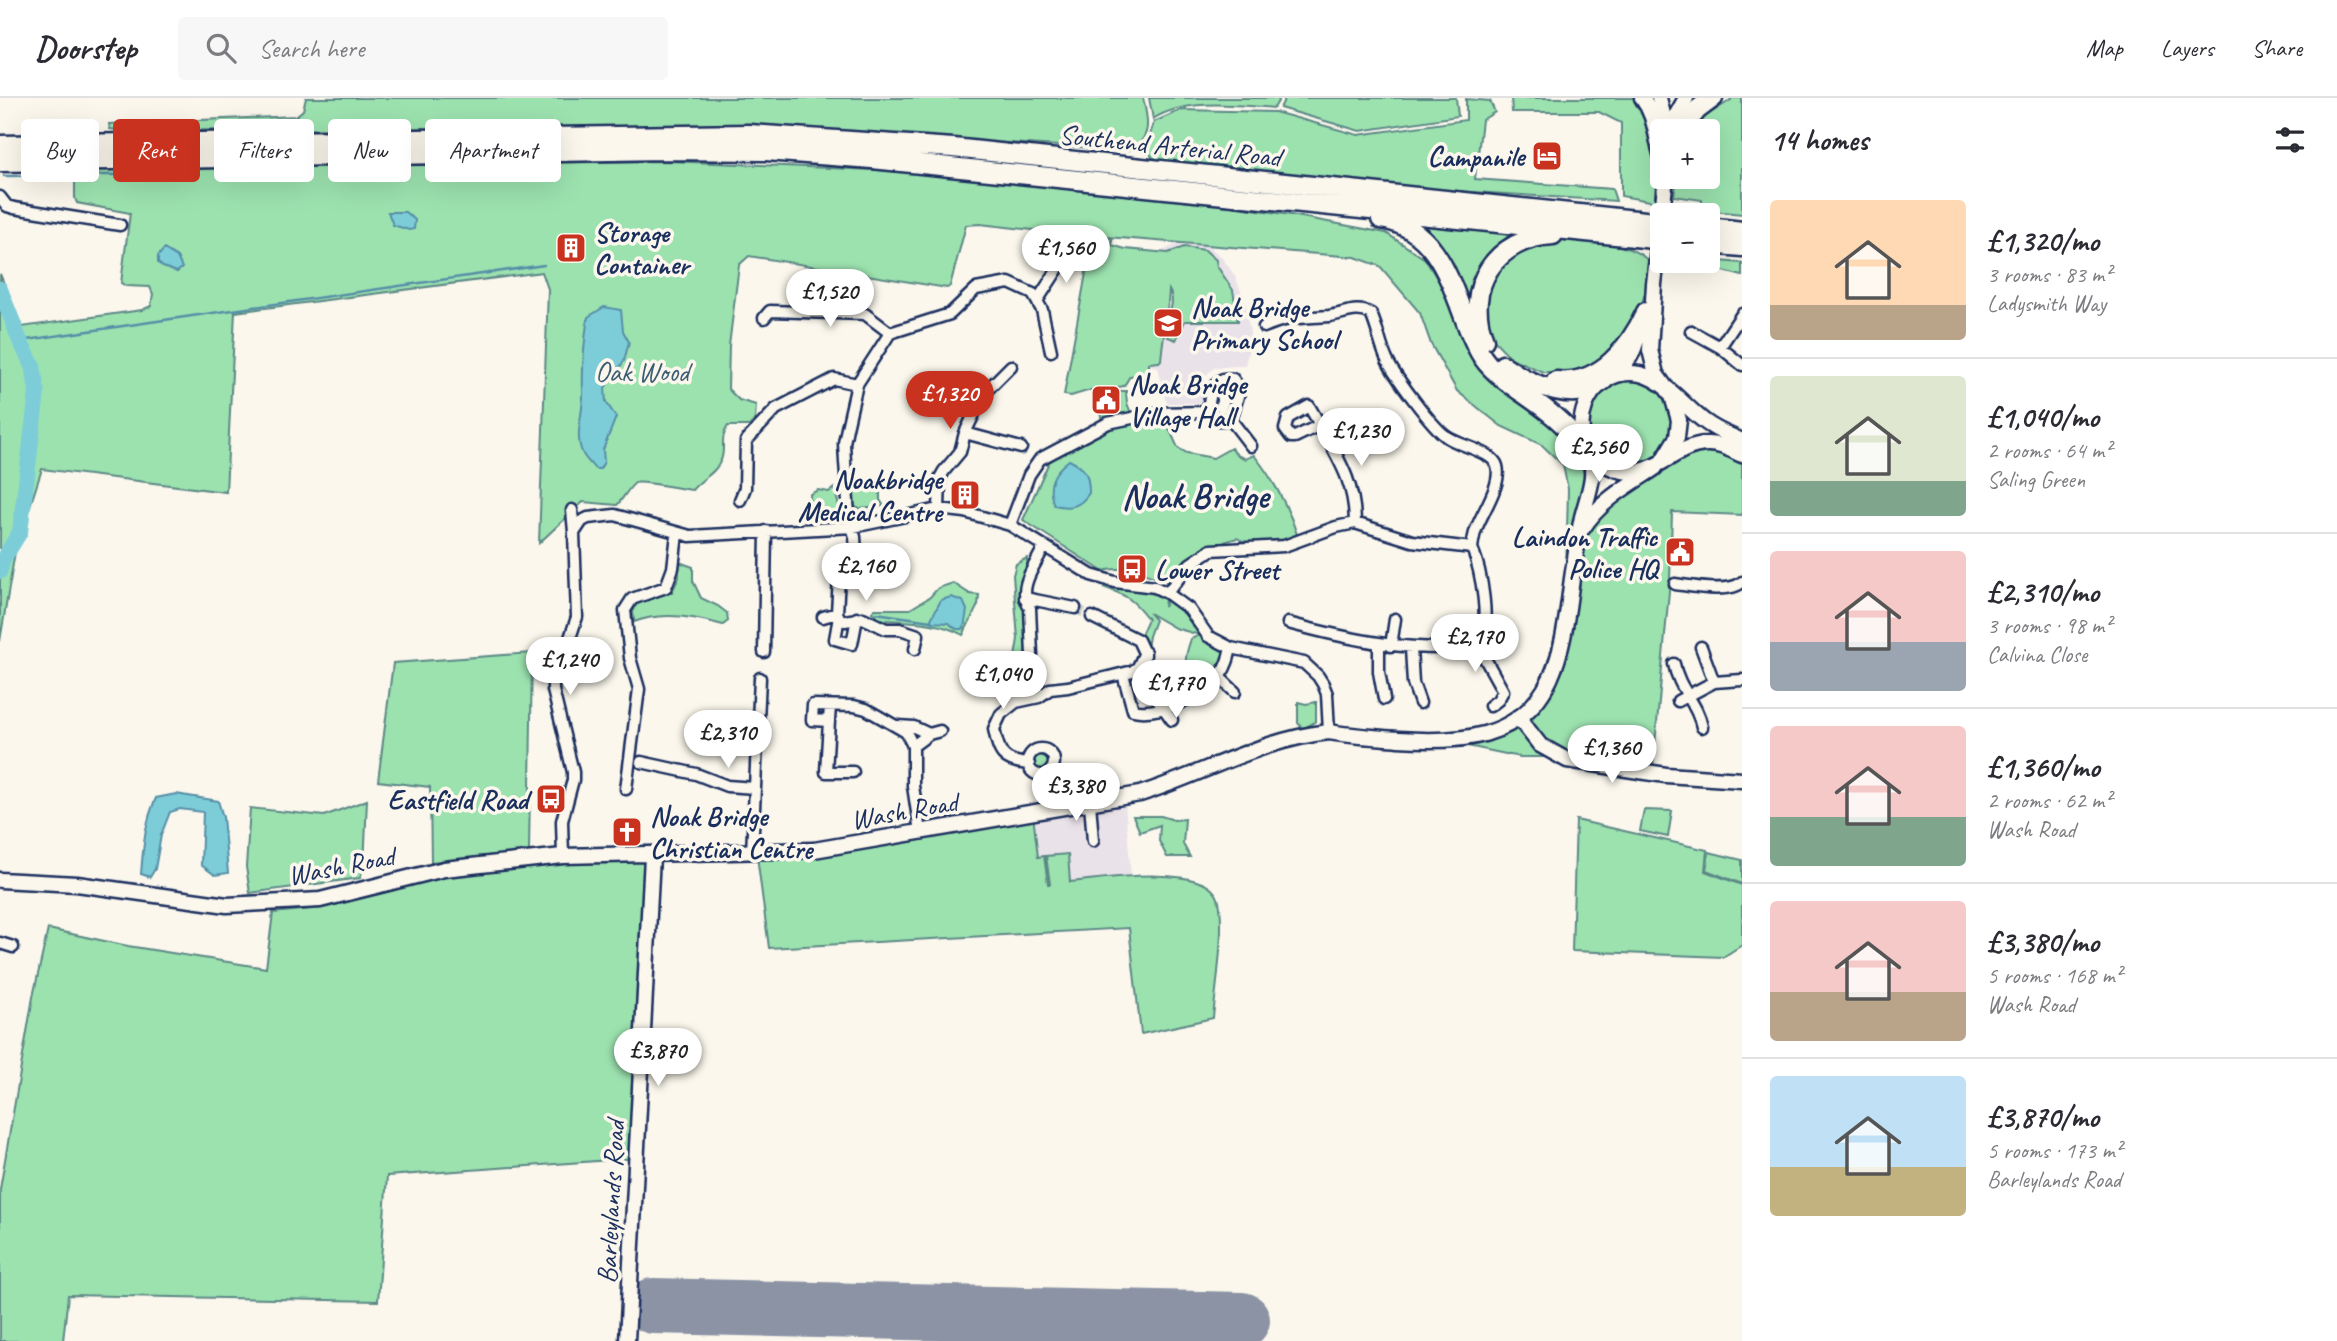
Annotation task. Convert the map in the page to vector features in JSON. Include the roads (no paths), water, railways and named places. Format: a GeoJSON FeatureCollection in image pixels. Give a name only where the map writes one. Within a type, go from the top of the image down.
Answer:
{"type":"FeatureCollection","features":[{"type":"Feature","properties":{"kind":"highway"},"geometry":{"type":"LineString","coordinates":[[1688,119],[1713,98]]}},
{"type":"Feature","properties":{"kind":"highway","name":"Southend Arterial Road"},"geometry":{"type":"LineString","coordinates":[[0,145],[762,134],[953,148],[1634,231],[1650,236]]}},
{"type":"Feature","properties":{"kind":"highway","name":"Southend Arterial Road"},"geometry":{"type":"LineString","coordinates":[[0,162],[663,150],[766,151],[1634,231],[1650,226]]}},
{"type":"Feature","properties":{"kind":"highway"},"geometry":{"type":"LineString","coordinates":[[1225,194],[1308,210],[1386,220],[1414,231],[1426,241],[1444,265],[1475,342],[1487,363],[1549,412],[1588,450]]}},
{"type":"Feature","properties":{"kind":"highway"},"geometry":{"type":"LineString","coordinates":[[1720,225],[1742,224]]}},
{"type":"Feature","properties":{"kind":"highway"},"geometry":{"type":"LineString","coordinates":[[1720,228],[1742,231]]}},
{"type":"Feature","properties":{"kind":"highway"},"geometry":{"type":"LineString","coordinates":[[1604,380],[1584,391],[1567,392],[1522,376],[1503,365],[1491,353],[1483,338],[1478,319],[1480,288],[1491,265],[1509,247],[1535,236],[1634,231]]}},
{"type":"Feature","properties":{"kind":"highway"},"geometry":{"type":"LineString","coordinates":[[1720,245],[1742,247]]}},
{"type":"Feature","properties":{"kind":"highway"},"geometry":{"type":"LineString","coordinates":[[1483,338],[1495,353],[1517,369],[1553,381],[1570,381],[1597,372],[1616,358],[1646,312]]}},
{"type":"Feature","properties":{"kind":"street"},"geometry":{"type":"LineString","coordinates":[[1642,98],[1653,119]]}},
{"type":"Feature","properties":{"kind":"street"},"geometry":{"type":"LineString","coordinates":[[1658,98],[1665,119]]}},
{"type":"Feature","properties":{"kind":"street"},"geometry":{"type":"LineString","coordinates":[[1675,119],[1686,98]]}},
{"type":"Feature","properties":{"kind":"street"},"geometry":{"type":"LineString","coordinates":[[1654,285],[1633,354],[1626,364],[1592,391],[1582,414],[1581,427],[1588,450],[1606,466],[1621,471],[1656,467],[1671,450],[1679,429],[1678,410],[1656,374],[1651,359],[1654,285],[1665,189]]}},
{"type":"Feature","properties":{"kind":"street"},"geometry":{"type":"LineString","coordinates":[[0,197],[7,206],[14,208],[120,225]]}},
{"type":"Feature","properties":{"kind":"street"},"geometry":{"type":"LineString","coordinates":[[1037,301],[1069,247]]}},
{"type":"Feature","properties":{"kind":"street"},"geometry":{"type":"LineString","coordinates":[[857,618],[852,644],[835,639],[839,577],[852,563],[856,553],[849,516],[844,443],[856,384],[890,333],[950,314],[976,289],[1009,283],[1032,294],[1037,301],[1042,310],[1051,351]]}},
{"type":"Feature","properties":{"kind":"street"},"geometry":{"type":"LineString","coordinates":[[1264,327],[1296,316],[1329,316],[1358,309],[1371,314],[1389,365],[1438,428],[1455,442],[1490,457],[1497,464],[1498,474],[1491,499],[1476,529],[1472,548],[1486,619],[1485,631],[1478,646]]}},
{"type":"Feature","properties":{"kind":"street"},"geometry":{"type":"LineString","coordinates":[[764,318],[770,311],[865,314],[890,333]]}},
{"type":"Feature","properties":{"kind":"street"},"geometry":{"type":"LineString","coordinates":[[1720,347],[1742,314]]}},
{"type":"Feature","properties":{"kind":"street"},"geometry":{"type":"LineString","coordinates":[[1691,331],[1720,347],[1742,365]]}},
{"type":"Feature","properties":{"kind":"street"},"geometry":{"type":"LineString","coordinates":[[939,509],[940,478],[960,452],[965,433],[984,393],[1011,366]]}},
{"type":"Feature","properties":{"kind":"street"},"geometry":{"type":"LineString","coordinates":[[1604,380],[1620,374],[1641,375],[1656,381],[1705,422],[1742,441]]}},
{"type":"Feature","properties":{"kind":"street"},"geometry":{"type":"LineString","coordinates":[[1208,412],[1213,388],[1218,380],[1225,377],[1233,379],[1240,389],[1231,420]]}},
{"type":"Feature","properties":{"kind":"street"},"geometry":{"type":"LineString","coordinates":[[740,500],[745,488],[746,441],[776,408],[834,379],[856,384]]}},
{"type":"Feature","properties":{"kind":"street"},"geometry":{"type":"LineString","coordinates":[[1010,525],[1029,475],[1040,459],[1108,423],[1156,413],[1208,412],[1218,420],[1231,420]]}},
{"type":"Feature","properties":{"kind":"street"},"geometry":{"type":"LineString","coordinates":[[1231,420],[1251,446]]}},
{"type":"Feature","properties":{"kind":"street"},"geometry":{"type":"LineString","coordinates":[[1320,425],[1349,481],[1355,523]]}},
{"type":"Feature","properties":{"kind":"street"},"geometry":{"type":"LineString","coordinates":[[965,433],[1021,448]]}},
{"type":"Feature","properties":{"kind":"street"},"geometry":{"type":"LineString","coordinates":[[1579,536],[1588,519],[1601,506],[1656,467],[1688,450],[1704,444],[1715,444],[1742,455]]}},
{"type":"Feature","properties":{"kind":"street","name":"Wash Road"},"geometry":{"type":"LineString","coordinates":[[0,880],[77,884],[227,905],[320,900],[444,869],[563,856],[652,856],[814,850],[1129,796],[1170,784],[1273,743],[1329,732],[1450,741],[1485,735],[1518,717],[1543,691],[1557,658],[1579,536],[1593,479],[1588,450]]}},
{"type":"Feature","properties":{"kind":"street"},"geometry":{"type":"LineString","coordinates":[[574,537],[582,521],[615,515],[690,536],[853,527],[939,509],[965,512],[1010,525],[1091,575],[1115,582],[1155,587],[1167,593],[1189,609],[1208,636],[1231,648],[1304,663],[1323,684],[1329,732]]}},
{"type":"Feature","properties":{"kind":"street"},"geometry":{"type":"LineString","coordinates":[[563,856],[562,821],[573,772],[553,690],[553,674],[567,647],[577,617],[572,510]]}},
{"type":"Feature","properties":{"kind":"street"},"geometry":{"type":"LineString","coordinates":[[1167,593],[1190,564],[1211,550],[1284,546],[1355,523],[1412,541],[1472,548]]}},
{"type":"Feature","properties":{"kind":"street"},"geometry":{"type":"LineString","coordinates":[[764,652],[766,531]]}},
{"type":"Feature","properties":{"kind":"street"},"geometry":{"type":"LineString","coordinates":[[626,789],[639,689],[630,658],[625,610],[632,599],[666,587],[673,568],[677,534]]}},
{"type":"Feature","properties":{"kind":"street"},"geometry":{"type":"LineString","coordinates":[[1016,702],[1013,686],[1015,675],[1032,655],[1030,608],[1025,598],[1027,579],[1044,547]]}},
{"type":"Feature","properties":{"kind":"street"},"geometry":{"type":"LineString","coordinates":[[1675,584],[1729,589],[1742,582]]}},
{"type":"Feature","properties":{"kind":"street"},"geometry":{"type":"LineString","coordinates":[[1025,598],[1075,608]]}},
{"type":"Feature","properties":{"kind":"street"},"geometry":{"type":"LineString","coordinates":[[823,617],[838,615],[845,621],[863,618],[886,629],[900,629],[918,635],[915,649]]}},
{"type":"Feature","properties":{"kind":"street"},"geometry":{"type":"LineString","coordinates":[[1029,764],[1010,762],[1004,758],[994,729],[1001,714],[1016,702],[1039,697],[1050,689],[1123,674],[1138,667],[1145,654],[1138,640],[1092,617]]}},
{"type":"Feature","properties":{"kind":"street"},"geometry":{"type":"LineString","coordinates":[[1391,646],[1395,619]]}},
{"type":"Feature","properties":{"kind":"street"},"geometry":{"type":"LineString","coordinates":[[1288,623],[1379,645],[1411,648],[1478,646]]}},
{"type":"Feature","properties":{"kind":"street"},"geometry":{"type":"LineString","coordinates":[[1379,645],[1379,672],[1384,699]]}},
{"type":"Feature","properties":{"kind":"street"},"geometry":{"type":"LineString","coordinates":[[1478,646],[1503,691],[1499,700],[1490,706]]}},
{"type":"Feature","properties":{"kind":"street"},"geometry":{"type":"LineString","coordinates":[[1702,647],[1714,682]]}},
{"type":"Feature","properties":{"kind":"street"},"geometry":{"type":"LineString","coordinates":[[1123,674],[1133,710],[1146,712],[1161,704],[1176,705],[1208,687],[1219,677],[1231,648]]}},
{"type":"Feature","properties":{"kind":"street"},"geometry":{"type":"LineString","coordinates":[[1411,648],[1413,683],[1420,703]]}},
{"type":"Feature","properties":{"kind":"street"},"geometry":{"type":"LineString","coordinates":[[1674,664],[1683,698],[1698,711],[1702,727]]}},
{"type":"Feature","properties":{"kind":"street"},"geometry":{"type":"LineString","coordinates":[[1219,677],[1235,692]]}},
{"type":"Feature","properties":{"kind":"street"},"geometry":{"type":"LineString","coordinates":[[752,853],[760,678]]}},
{"type":"Feature","properties":{"kind":"street"},"geometry":{"type":"LineString","coordinates":[[1683,698],[1714,682],[1742,680]]}},
{"type":"Feature","properties":{"kind":"street"},"geometry":{"type":"LineString","coordinates":[[1161,704],[1172,720]]}},
{"type":"Feature","properties":{"kind":"street"},"geometry":{"type":"LineString","coordinates":[[829,721],[812,720],[813,705],[866,709],[906,732],[913,746],[913,786],[920,832]]}},
{"type":"Feature","properties":{"kind":"street"},"geometry":{"type":"LineString","coordinates":[[830,706],[826,772],[853,772]]}},
{"type":"Feature","properties":{"kind":"street"},"geometry":{"type":"LineString","coordinates":[[1518,717],[1540,745],[1567,760],[1666,775],[1742,780]]}},
{"type":"Feature","properties":{"kind":"street"},"geometry":{"type":"LineString","coordinates":[[894,725],[914,727],[929,734]]}},
{"type":"Feature","properties":{"kind":"street"},"geometry":{"type":"LineString","coordinates":[[913,746],[929,734],[940,731]]}},
{"type":"Feature","properties":{"kind":"street"},"geometry":{"type":"LineString","coordinates":[[641,762],[696,774],[708,784],[755,788]]}},
{"type":"Feature","properties":{"kind":"street"},"geometry":{"type":"LineString","coordinates":[[1090,803],[1093,841]]}},
{"type":"Feature","properties":{"kind":"street","name":"Barleylands Road"},"geometry":{"type":"LineString","coordinates":[[627,1341],[652,856]]}},
{"type":"Feature","properties":{"kind":"street"},"geometry":{"type":"LineString","coordinates":[[0,943],[13,947]]}},
{"type":"Feature","properties":{"kind":"water"},"geometry":{"type":"Polygon","coordinates":[[[388,212],[405,212],[415,220],[414,229],[393,225],[388,212]]]}},
{"type":"Feature","properties":{"kind":"water"},"geometry":{"type":"Polygon","coordinates":[[[164,249],[177,257],[182,268],[177,272],[158,263],[158,256],[164,249]]]}},
{"type":"Feature","properties":{"kind":"water"},"geometry":{"type":"Polygon","coordinates":[[[604,307],[621,310],[623,331],[629,342],[624,361],[605,388],[606,402],[616,417],[603,450],[604,462],[600,469],[595,469],[582,452],[579,430],[588,317],[604,307]]]}},
{"type":"Feature","properties":{"kind":"water"},"geometry":{"type":"Polygon","coordinates":[[[1069,460],[1085,473],[1089,493],[1074,506],[1054,505],[1052,480],[1069,460]]]}},
{"type":"Feature","properties":{"kind":"water"},"geometry":{"type":"Polygon","coordinates":[[[951,597],[963,601],[967,610],[964,628],[957,629],[949,623],[932,622],[941,600],[951,597]]]}},
{"type":"Feature","properties":{"kind":"water"},"geometry":{"type":"Polygon","coordinates":[[[176,794],[218,801],[223,817],[228,873],[215,875],[201,865],[203,812],[180,809],[170,812],[161,835],[155,869],[150,877],[141,874],[152,807],[156,798],[176,794]]]}},
{"type":"Feature","properties":{"kind":"waterway"},"geometry":{"type":"LineString","coordinates":[[4,176],[113,175]]}},
{"type":"Feature","properties":{"kind":"waterway"},"geometry":{"type":"LineString","coordinates":[[20,341],[544,265]]}},
{"type":"Feature","properties":{"kind":"waterway"},"geometry":{"type":"LineString","coordinates":[[0,289],[20,341],[33,366],[37,392],[20,532],[2,561],[0,571]]}},
{"type":"Feature","properties":{"kind":"waterway"},"geometry":{"type":"LineString","coordinates":[[876,613],[931,621]]}},
{"type":"Feature","properties":{"kind":"tunnel"},"geometry":{"type":"LineString","coordinates":[[1075,608],[1092,617]]}},
{"type":"Feature","properties":{"kind":"place","name":"Campanile"},"geometry":{"type":"Point","coordinates":[1547,156]}},
{"type":"Feature","properties":{"kind":"place","name":"Storage Container"},"geometry":{"type":"Point","coordinates":[571,248]}},
{"type":"Feature","properties":{"kind":"place","name":"Noak Bridge Primary School"},"geometry":{"type":"Point","coordinates":[1168,323]}},
{"type":"Feature","properties":{"kind":"place","name":"Noak Bridge Village Hall"},"geometry":{"type":"Point","coordinates":[1106,400]}},
{"type":"Feature","properties":{"kind":"place","name":"Noakbridge Medical Centre"},"geometry":{"type":"Point","coordinates":[965,495]}},
{"type":"Feature","properties":{"kind":"place","name":"Laindon Traffic Police HQ"},"geometry":{"type":"Point","coordinates":[1680,552]}},
{"type":"Feature","properties":{"kind":"place","name":"Lower Street"},"geometry":{"type":"Point","coordinates":[1132,569]}},
{"type":"Feature","properties":{"kind":"place","name":"Eastfield Road"},"geometry":{"type":"Point","coordinates":[551,799]}},
{"type":"Feature","properties":{"kind":"place","name":"Noak Bridge Christian Centre"},"geometry":{"type":"Point","coordinates":[627,832]}},
{"type":"Feature","properties":{"kind":"district","name":"Noak Bridge"},"geometry":{"type":"Point","coordinates":[1195,496]}},
{"type":"Feature","properties":{"kind":"park label","name":"Oak Wood"},"geometry":{"type":"Point","coordinates":[642,371]}}]}
